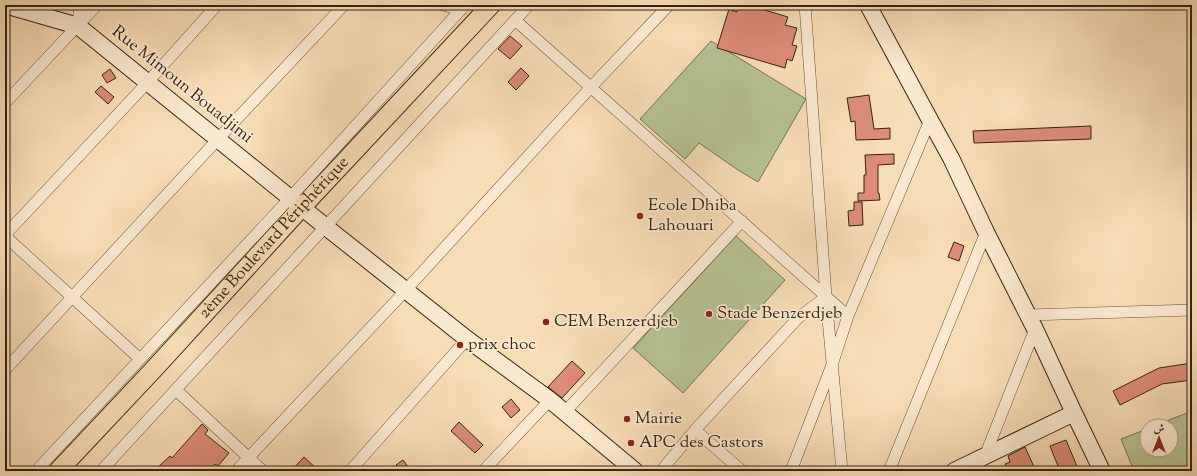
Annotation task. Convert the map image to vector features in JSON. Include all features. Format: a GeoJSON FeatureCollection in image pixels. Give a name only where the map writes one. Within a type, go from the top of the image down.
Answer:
{"type":"FeatureCollection","features":[{"type":"Feature","properties":{"kind":"main road","name":"2ème Boulevard Périphérique"},"geometry":{"type":"LineString","coordinates":[[58,471],[154,369],[301,206],[491,5]]}},
{"type":"Feature","properties":{"kind":"main road","name":"2ème Boulevard Périphérique"},"geometry":{"type":"LineString","coordinates":[[73,471],[301,206],[505,5]]}},
{"type":"Feature","properties":{"kind":"street","name":"Rue Mimoun Bouadjimi"},"geometry":{"type":"LineString","coordinates":[[5,5],[78,26],[467,339],[550,400],[635,471]]}},
{"type":"Feature","properties":{"kind":"street"},"geometry":{"type":"LineString","coordinates":[[78,26],[80,5]]}},
{"type":"Feature","properties":{"kind":"street"},"geometry":{"type":"LineString","coordinates":[[5,103],[97,5]]}},
{"type":"Feature","properties":{"kind":"street"},"geometry":{"type":"LineString","coordinates":[[140,359],[5,235],[147,83],[216,5]]}},
{"type":"Feature","properties":{"kind":"street"},"geometry":{"type":"LineString","coordinates":[[5,370],[72,296],[344,5]]}},
{"type":"Feature","properties":{"kind":"street"},"geometry":{"type":"LineString","coordinates":[[443,5],[463,7]]}},
{"type":"Feature","properties":{"kind":"street"},"geometry":{"type":"LineString","coordinates":[[101,471],[530,5]]}},
{"type":"Feature","properties":{"kind":"street"},"geometry":{"type":"LineString","coordinates":[[236,471],[406,290],[590,87],[669,5]]}},
{"type":"Feature","properties":{"kind":"street"},"geometry":{"type":"LineString","coordinates":[[805,5],[826,297],[842,471]]}},
{"type":"Feature","properties":{"kind":"street"},"geometry":{"type":"LineString","coordinates":[[868,5],[951,158],[986,232],[1036,329],[1102,471]]}},
{"type":"Feature","properties":{"kind":"street"},"geometry":{"type":"LineString","coordinates":[[36,471],[140,359],[301,206],[463,7]]}},
{"type":"Feature","properties":{"kind":"street"},"geometry":{"type":"LineString","coordinates":[[515,20],[848,316]]}},
{"type":"Feature","properties":{"kind":"street"},"geometry":{"type":"LineString","coordinates":[[791,471],[832,365],[848,316],[930,120]]}},
{"type":"Feature","properties":{"kind":"street"},"geometry":{"type":"LineString","coordinates":[[565,412],[742,221]]}},
{"type":"Feature","properties":{"kind":"street"},"geometry":{"type":"LineString","coordinates":[[889,471],[986,232]]}},
{"type":"Feature","properties":{"kind":"street"},"geometry":{"type":"LineString","coordinates":[[661,471],[695,430],[798,318],[826,297]]}},
{"type":"Feature","properties":{"kind":"street"},"geometry":{"type":"LineString","coordinates":[[1028,315],[1192,310]]}},
{"type":"Feature","properties":{"kind":"street"},"geometry":{"type":"LineString","coordinates":[[985,456],[1036,329]]}},
{"type":"Feature","properties":{"kind":"street"},"geometry":{"type":"LineString","coordinates":[[350,471],[467,339]]}},
{"type":"Feature","properties":{"kind":"street"},"geometry":{"type":"LineString","coordinates":[[176,390],[263,471]]}},
{"type":"Feature","properties":{"kind":"street"},"geometry":{"type":"LineString","coordinates":[[484,471],[550,400]]}},
{"type":"Feature","properties":{"kind":"street"},"geometry":{"type":"LineString","coordinates":[[954,471],[1074,413]]}},
{"type":"Feature","properties":{"kind":"street"},"geometry":{"type":"LineString","coordinates":[[695,430],[742,471]]}},
{"type":"Feature","properties":{"kind":"green space"},"geometry":{"type":"Polygon","coordinates":[[[711,41],[806,99],[758,182],[699,143],[685,159],[640,119],[711,41]]]}},
{"type":"Feature","properties":{"kind":"green space","name":"Stade Benzerdjeb"},"geometry":{"type":"Polygon","coordinates":[[[736,236],[785,280],[683,393],[633,348],[736,236]]]}},
{"type":"Feature","properties":{"kind":"green space"},"geometry":{"type":"Polygon","coordinates":[[[1192,411],[1192,471],[1134,471],[1121,439],[1139,432],[1139,458],[1179,458],[1179,418],[1174,418],[1192,411]]]}},
{"type":"Feature","properties":{"kind":"building"},"geometry":{"type":"Polygon","coordinates":[[[739,5],[748,5],[788,17],[785,25],[797,28],[792,45],[797,46],[792,61],[787,59],[785,68],[717,48],[729,9],[737,12],[739,5]]]}},
{"type":"Feature","properties":{"kind":"building"},"geometry":{"type":"Polygon","coordinates":[[[510,36],[522,46],[510,59],[498,49],[510,36]]]}},
{"type":"Feature","properties":{"kind":"building"},"geometry":{"type":"Polygon","coordinates":[[[521,68],[529,76],[516,90],[508,82],[521,68]]]}},
{"type":"Feature","properties":{"kind":"building"},"geometry":{"type":"Polygon","coordinates":[[[110,69],[116,78],[107,83],[102,75],[110,69]]]}},
{"type":"Feature","properties":{"kind":"building"},"geometry":{"type":"Polygon","coordinates":[[[101,86],[114,97],[108,104],[95,92],[101,86]]]}},
{"type":"Feature","properties":{"kind":"building"},"geometry":{"type":"Polygon","coordinates":[[[869,95],[874,129],[890,128],[890,139],[856,140],[855,121],[851,122],[847,98],[869,95]]]}},
{"type":"Feature","properties":{"kind":"building"},"geometry":{"type":"Polygon","coordinates":[[[1091,126],[1091,139],[974,143],[973,131],[1091,126]]]}},
{"type":"Feature","properties":{"kind":"building"},"geometry":{"type":"Polygon","coordinates":[[[894,154],[894,164],[878,165],[878,193],[880,200],[858,201],[858,193],[864,193],[864,175],[866,175],[865,155],[894,154]]]}},
{"type":"Feature","properties":{"kind":"building"},"geometry":{"type":"Polygon","coordinates":[[[854,202],[862,202],[863,225],[849,226],[848,211],[854,210],[854,202]]]}},
{"type":"Feature","properties":{"kind":"building"},"geometry":{"type":"Polygon","coordinates":[[[954,242],[964,246],[959,261],[948,257],[954,242]]]}},
{"type":"Feature","properties":{"kind":"building"},"geometry":{"type":"Polygon","coordinates":[[[572,361],[585,373],[562,398],[548,387],[572,361]]]}},
{"type":"Feature","properties":{"kind":"building"},"geometry":{"type":"Polygon","coordinates":[[[1192,363],[1192,380],[1162,384],[1120,405],[1113,391],[1159,368],[1192,363]]]}},
{"type":"Feature","properties":{"kind":"building"},"geometry":{"type":"Polygon","coordinates":[[[511,399],[520,410],[511,418],[502,407],[511,399]]]}},
{"type":"Feature","properties":{"kind":"building"},"geometry":{"type":"Polygon","coordinates":[[[459,422],[483,445],[475,453],[451,431],[459,422]]]}},
{"type":"Feature","properties":{"kind":"building"},"geometry":{"type":"Polygon","coordinates":[[[202,424],[208,430],[205,434],[229,453],[218,466],[215,464],[209,471],[154,471],[170,456],[172,458],[202,424]]]}},
{"type":"Feature","properties":{"kind":"building"},"geometry":{"type":"Polygon","coordinates":[[[1066,440],[1079,471],[1060,471],[1050,446],[1066,440]]]}},
{"type":"Feature","properties":{"kind":"building"},"geometry":{"type":"Polygon","coordinates":[[[1025,447],[1036,471],[1008,471],[1005,464],[1010,462],[1008,456],[1025,447]]]}},
{"type":"Feature","properties":{"kind":"building"},"geometry":{"type":"Polygon","coordinates":[[[304,457],[319,471],[291,471],[304,457]]]}},
{"type":"Feature","properties":{"kind":"building"},"geometry":{"type":"Polygon","coordinates":[[[403,460],[411,471],[401,471],[396,465],[403,460]]]}},
{"type":"Feature","properties":{"kind":"place","name":"Ecole Dhiba Lahouari"},"geometry":{"type":"Point","coordinates":[640,216]}},
{"type":"Feature","properties":{"kind":"place","name":"Stade Benzerdjeb"},"geometry":{"type":"Point","coordinates":[709,314]}},
{"type":"Feature","properties":{"kind":"place","name":"CEM Benzerdjeb"},"geometry":{"type":"Point","coordinates":[546,322]}},
{"type":"Feature","properties":{"kind":"place","name":"prix choc"},"geometry":{"type":"Point","coordinates":[460,345]}},
{"type":"Feature","properties":{"kind":"place","name":"Mairie"},"geometry":{"type":"Point","coordinates":[627,419]}},
{"type":"Feature","properties":{"kind":"place","name":"APC des Castors"},"geometry":{"type":"Point","coordinates":[631,443]}}]}
